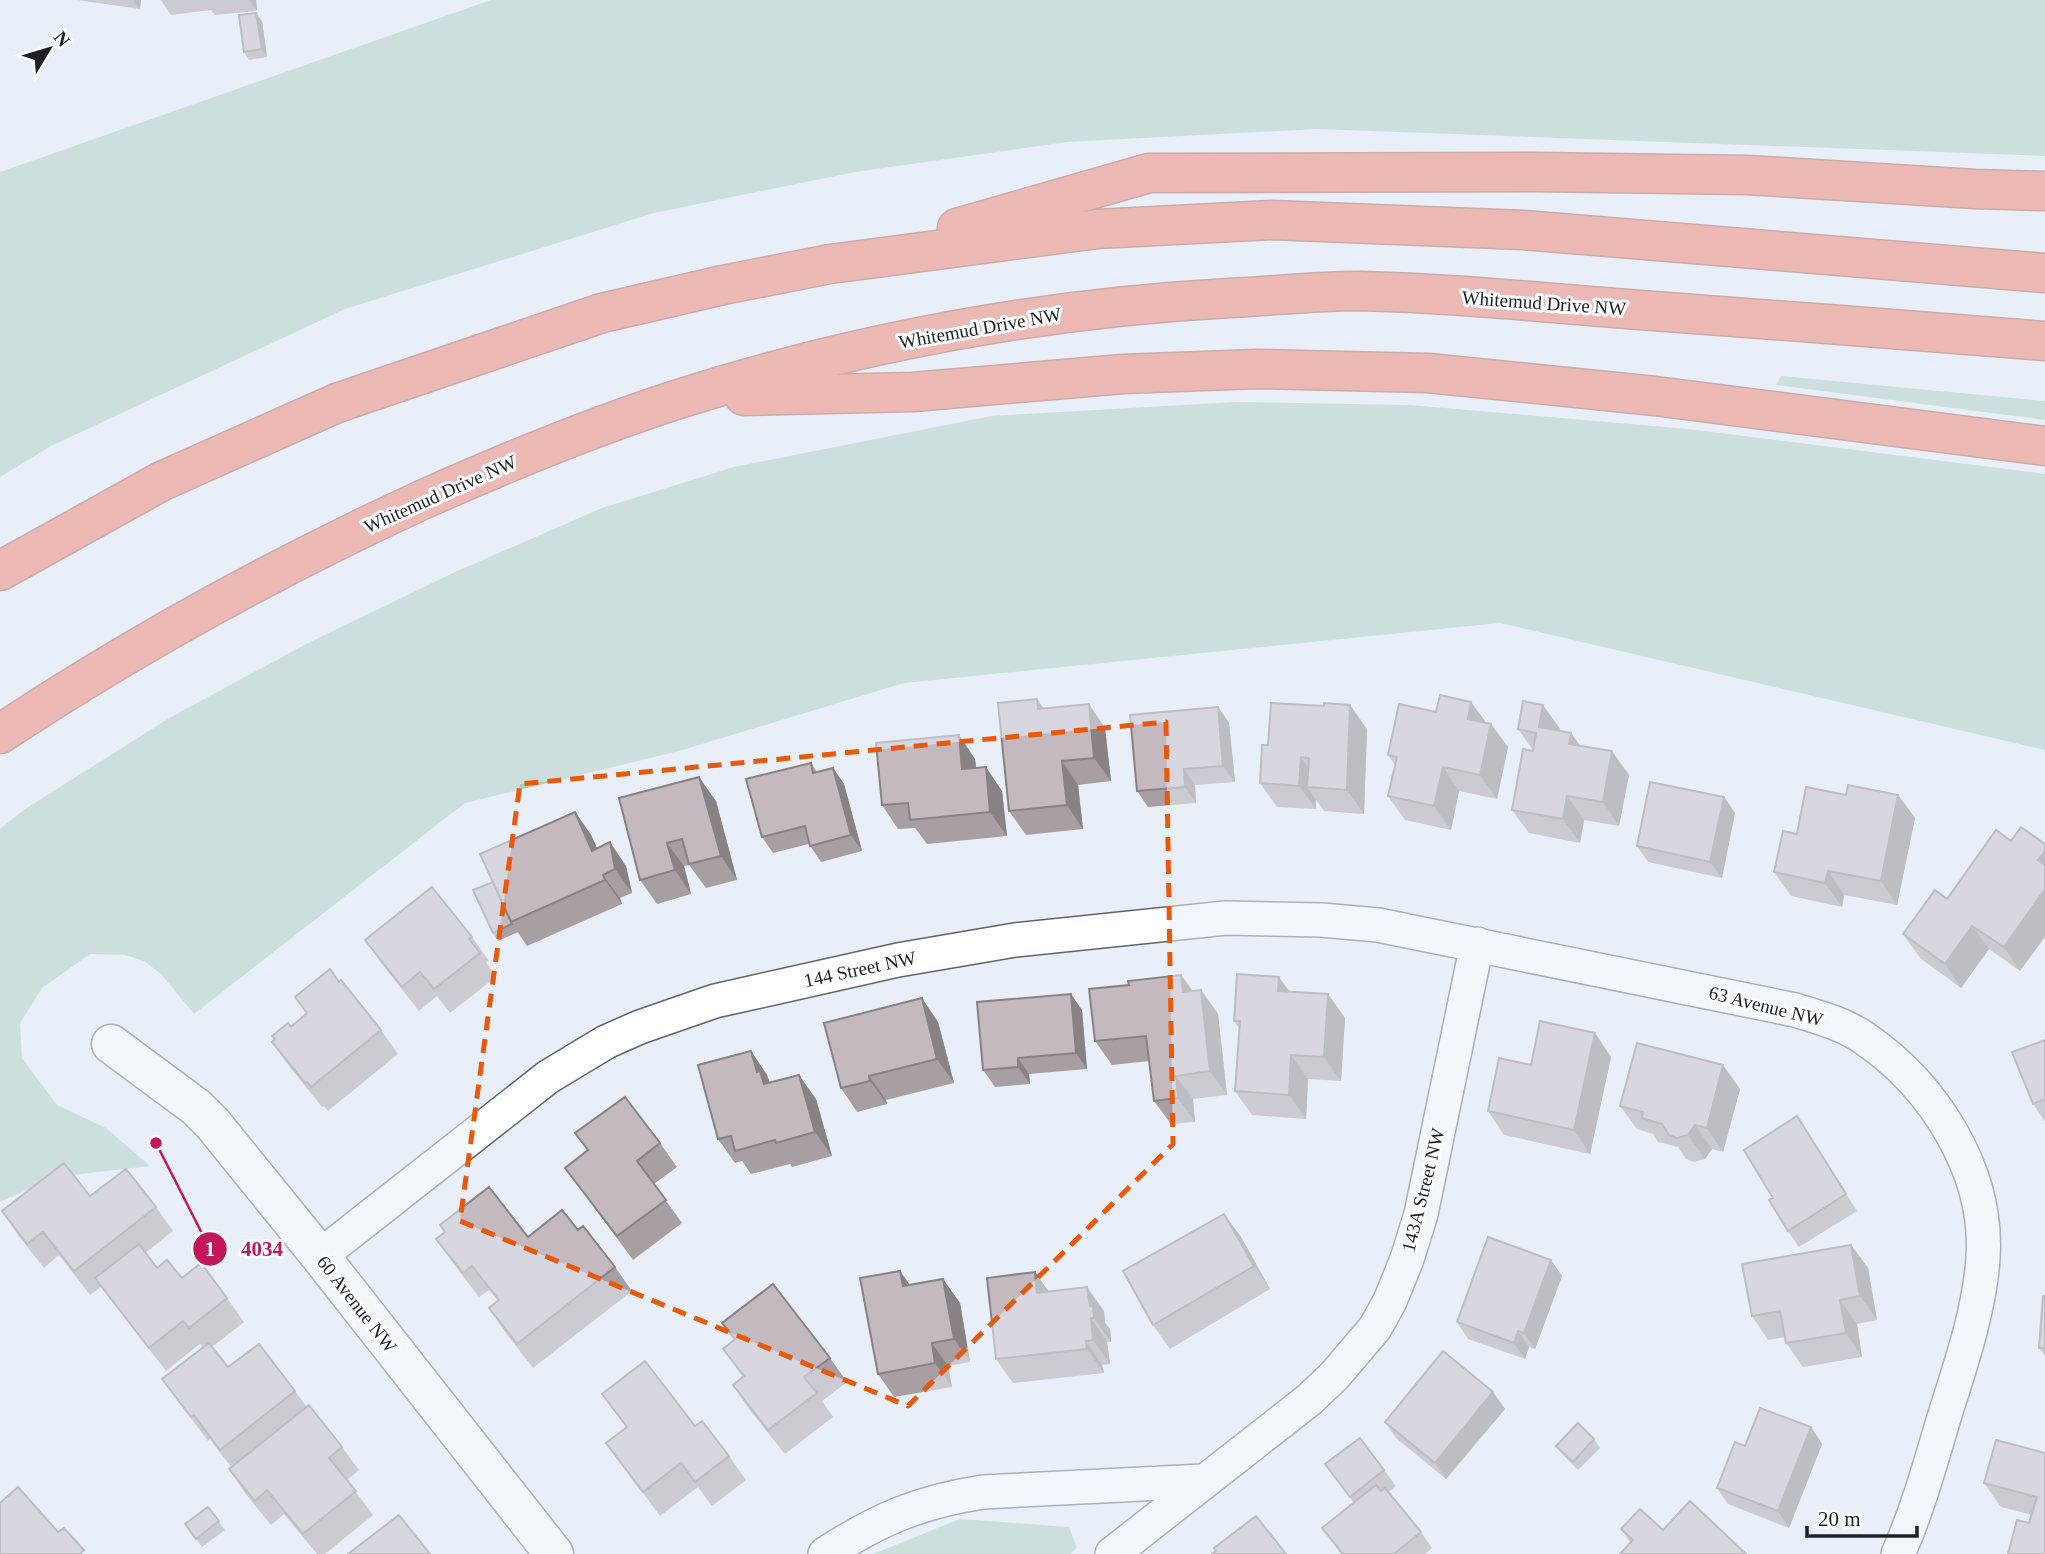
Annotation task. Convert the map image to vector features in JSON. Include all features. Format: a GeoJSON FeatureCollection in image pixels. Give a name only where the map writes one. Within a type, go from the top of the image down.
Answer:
{"type":"FeatureCollection","features":[{"type":"Feature","properties":{"kind":"highway"},"geometry":{"type":"LineString","coordinates":[[830,264],[1149,173],[1533,172],[1746,176],[2045,191]]}},
{"type":"Feature","properties":{"kind":"highway"},"geometry":{"type":"LineString","coordinates":[[0,571],[162,481],[337,403],[602,313],[830,264],[1097,229],[1272,220],[1523,229],[2045,273]]}},
{"type":"Feature","properties":{"kind":"highway","name":"Whitemud Drive NW"},"geometry":{"type":"LineString","coordinates":[[0,734],[172,627],[305,557],[465,481],[573,436],[683,397],[861,349],[1029,318],[1151,302],[1357,291],[1517,300],[2045,341]]}},
{"type":"Feature","properties":{"kind":"highway"},"geometry":{"type":"LineString","coordinates":[[683,397],[913,392],[1124,374],[1257,369],[1428,373],[1655,396],[2045,446]]}},
{"type":"Feature","properties":{"kind":"street","name":"144 Street NW"},"geometry":{"type":"LineString","coordinates":[[320,1256],[548,1077],[579,1057],[640,1027],[715,1001],[898,960],[979,946],[1226,918],[1289,918],[1378,925],[1477,944]]}},
{"type":"Feature","properties":{"kind":"street","name":"63 Avenue NW"},"geometry":{"type":"LineString","coordinates":[[1477,944],[1795,1010],[1827,1020],[1862,1036],[1895,1062],[1924,1092],[1951,1131],[1972,1177],[1978,1202],[1983,1257],[1964,1354],[1914,1517],[1898,1554]]}},
{"type":"Feature","properties":{"kind":"street","name":"143A Street NW"},"geometry":{"type":"LineString","coordinates":[[1112,1554],[1310,1399],[1335,1375],[1375,1328],[1390,1301],[1421,1214],[1477,944]]}},
{"type":"Feature","properties":{"kind":"street","name":"60 Avenue NW"},"geometry":{"type":"LineString","coordinates":[[111,1044],[196,1107],[213,1125],[320,1256],[554,1554]]}},
{"type":"Feature","properties":{"kind":"street"},"geometry":{"type":"LineString","coordinates":[[825,1554],[891,1516],[947,1497],[982,1492],[1203,1482]]}},
{"type":"Feature","properties":{"kind":"highlighted area"},"geometry":{"type":"Polygon","coordinates":[[[1166,722],[1173,1144],[908,1406],[460,1221],[520,784],[1166,722]]]}},
{"type":"Feature","properties":{"kind":"green space"},"geometry":{"type":"Polygon","coordinates":[[[491,0],[2045,0],[2045,156],[1317,129],[1067,142],[855,172],[654,213],[345,309],[51,446],[0,477],[0,172],[491,0]]]}},
{"type":"Feature","properties":{"kind":"green space"},"geometry":{"type":"Polygon","coordinates":[[[1781,376],[2045,401],[2045,420],[1776,385],[1781,376]]]}},
{"type":"Feature","properties":{"kind":"green space"},"geometry":{"type":"Polygon","coordinates":[[[1236,402],[1410,405],[1688,429],[2045,474],[2045,750],[1500,623],[904,683],[679,751],[465,803],[194,1014],[161,974],[144,961],[125,955],[90,954],[42,988],[20,1023],[22,1058],[57,1105],[106,1128],[150,1166],[56,1177],[0,1202],[0,829],[25,809],[171,717],[308,643],[455,572],[602,508],[734,467],[991,416],[1236,402]]]}},
{"type":"Feature","properties":{"kind":"green space"},"geometry":{"type":"Polygon","coordinates":[[[960,1519],[1069,1527],[1077,1548],[1070,1554],[873,1554],[960,1519]]]}},
{"type":"Feature","properties":{"kind":"building"},"geometry":{"type":"Polygon","coordinates":[[[256,13],[262,49],[244,52],[239,15],[256,13]]]}},
{"type":"Feature","properties":{"kind":"building"},"geometry":{"type":"Polygon","coordinates":[[[1440,695],[1471,702],[1468,719],[1491,724],[1480,775],[1443,767],[1434,806],[1388,796],[1397,757],[1388,755],[1399,704],[1436,712],[1440,695]]]}},
{"type":"Feature","properties":{"kind":"building"},"geometry":{"type":"Polygon","coordinates":[[[1037,699],[1038,709],[1089,704],[1094,758],[1062,761],[1067,805],[1009,811],[998,703],[1037,699]]]}},
{"type":"Feature","properties":{"kind":"building"},"geometry":{"type":"Polygon","coordinates":[[[1523,701],[1543,705],[1539,727],[1571,733],[1569,744],[1612,751],[1603,802],[1567,796],[1563,819],[1512,810],[1523,749],[1533,751],[1536,733],[1518,729],[1523,701]]]}},
{"type":"Feature","properties":{"kind":"building"},"geometry":{"type":"Polygon","coordinates":[[[1271,703],[1350,705],[1347,790],[1307,787],[1309,758],[1301,757],[1299,786],[1260,783],[1262,745],[1268,745],[1271,703]]]}},
{"type":"Feature","properties":{"kind":"building"},"geometry":{"type":"Polygon","coordinates":[[[1218,707],[1223,766],[1184,769],[1185,787],[1137,791],[1130,715],[1218,707]]]}},
{"type":"Feature","properties":{"kind":"building"},"geometry":{"type":"Polygon","coordinates":[[[959,735],[962,769],[986,767],[990,812],[910,820],[908,803],[882,805],[876,743],[959,735]]]}},
{"type":"Feature","properties":{"kind":"building"},"geometry":{"type":"Polygon","coordinates":[[[811,763],[813,773],[833,768],[851,835],[810,846],[805,826],[762,837],[746,779],[811,763]]]}},
{"type":"Feature","properties":{"kind":"building"},"geometry":{"type":"Polygon","coordinates":[[[699,777],[721,856],[689,864],[682,839],[667,843],[675,870],[640,880],[619,798],[699,777]]]}},
{"type":"Feature","properties":{"kind":"building"},"geometry":{"type":"Polygon","coordinates":[[[1650,782],[1724,797],[1710,862],[1637,846],[1650,782]]]}},
{"type":"Feature","properties":{"kind":"building"},"geometry":{"type":"Polygon","coordinates":[[[1848,785],[1898,795],[1881,881],[1828,871],[1825,883],[1774,872],[1783,831],[1797,834],[1806,787],[1846,795],[1848,785]]]}},
{"type":"Feature","properties":{"kind":"building"},"geometry":{"type":"Polygon","coordinates":[[[575,812],[592,851],[610,842],[615,869],[603,875],[605,880],[511,922],[480,854],[575,812]]]}},
{"type":"Feature","properties":{"kind":"building"},"geometry":{"type":"Polygon","coordinates":[[[2021,827],[2045,844],[2045,851],[2038,860],[2045,865],[2045,889],[2004,947],[1972,926],[1945,964],[1903,934],[1935,890],[1947,899],[1996,830],[2011,841],[2021,827]]]}},
{"type":"Feature","properties":{"kind":"building"},"geometry":{"type":"Polygon","coordinates":[[[493,882],[512,924],[493,933],[473,890],[493,882]]]}},
{"type":"Feature","properties":{"kind":"building"},"geometry":{"type":"Polygon","coordinates":[[[432,887],[472,937],[469,939],[480,953],[434,989],[420,972],[402,987],[365,940],[432,887]]]}},
{"type":"Feature","properties":{"kind":"building"},"geometry":{"type":"Polygon","coordinates":[[[330,969],[381,1030],[311,1087],[272,1042],[275,1039],[272,1036],[288,1023],[291,1027],[307,1013],[295,997],[330,969]]]}},
{"type":"Feature","properties":{"kind":"building"},"geometry":{"type":"Polygon","coordinates":[[[1237,974],[1279,977],[1278,991],[1328,994],[1324,1057],[1291,1055],[1289,1095],[1235,1091],[1240,1021],[1234,1021],[1237,974]]]}},
{"type":"Feature","properties":{"kind":"building"},"geometry":{"type":"Polygon","coordinates":[[[1181,975],[1183,992],[1201,990],[1210,1071],[1176,1076],[1178,1098],[1154,1101],[1146,1036],[1095,1041],[1089,989],[1181,975]]]}},
{"type":"Feature","properties":{"kind":"building"},"geometry":{"type":"Polygon","coordinates":[[[1071,994],[1076,1053],[1018,1058],[1018,1067],[983,1070],[977,1002],[1071,994]]]}},
{"type":"Feature","properties":{"kind":"building"},"geometry":{"type":"Polygon","coordinates":[[[922,998],[937,1059],[869,1076],[870,1081],[841,1088],[824,1023],[922,998]]]}},
{"type":"Feature","properties":{"kind":"building"},"geometry":{"type":"Polygon","coordinates":[[[1540,1021],[1595,1033],[1574,1130],[1488,1111],[1499,1058],[1531,1065],[1540,1021]]]}},
{"type":"Feature","properties":{"kind":"building"},"geometry":{"type":"Polygon","coordinates":[[[2045,1040],[2045,1099],[2033,1104],[2012,1052],[2045,1040]]]}},
{"type":"Feature","properties":{"kind":"building"},"geometry":{"type":"Polygon","coordinates":[[[1637,1043],[1723,1065],[1707,1128],[1695,1125],[1688,1135],[1677,1138],[1669,1135],[1662,1124],[1642,1118],[1643,1112],[1620,1106],[1637,1043]]]}},
{"type":"Feature","properties":{"kind":"building"},"geometry":{"type":"Polygon","coordinates":[[[751,1051],[757,1072],[760,1071],[764,1084],[799,1075],[815,1132],[735,1151],[731,1136],[718,1139],[698,1065],[751,1051]]]}},
{"type":"Feature","properties":{"kind":"building"},"geometry":{"type":"Polygon","coordinates":[[[625,1097],[660,1143],[637,1161],[666,1200],[617,1236],[565,1168],[588,1150],[575,1133],[625,1097]]]}},
{"type":"Feature","properties":{"kind":"building"},"geometry":{"type":"Polygon","coordinates":[[[1797,1116],[1846,1194],[1788,1231],[1769,1200],[1773,1198],[1744,1150],[1797,1116]]]}},
{"type":"Feature","properties":{"kind":"building"},"geometry":{"type":"Polygon","coordinates":[[[64,1163],[90,1196],[126,1169],[156,1207],[74,1271],[43,1232],[27,1244],[2,1211],[64,1163]]]}},
{"type":"Feature","properties":{"kind":"building"},"geometry":{"type":"Polygon","coordinates":[[[489,1187],[528,1237],[562,1210],[578,1230],[583,1226],[615,1267],[517,1344],[489,1308],[499,1300],[472,1266],[463,1273],[436,1239],[445,1232],[440,1225],[489,1187]]]}},
{"type":"Feature","properties":{"kind":"building"},"geometry":{"type":"Polygon","coordinates":[[[1224,1214],[1254,1266],[1153,1325],[1123,1271],[1224,1214]]]}},
{"type":"Feature","properties":{"kind":"building"},"geometry":{"type":"Polygon","coordinates":[[[1488,1237],[1551,1260],[1524,1333],[1518,1331],[1514,1343],[1457,1322],[1488,1237]]]}},
{"type":"Feature","properties":{"kind":"building"},"geometry":{"type":"Polygon","coordinates":[[[139,1244],[157,1268],[167,1260],[182,1278],[201,1263],[227,1298],[189,1328],[183,1321],[149,1348],[95,1278],[139,1244]]]}},
{"type":"Feature","properties":{"kind":"building"},"geometry":{"type":"Polygon","coordinates":[[[1851,1245],[1860,1296],[1840,1300],[1846,1333],[1786,1343],[1780,1311],[1752,1316],[1742,1264],[1851,1245]]]}},
{"type":"Feature","properties":{"kind":"building"},"geometry":{"type":"Polygon","coordinates":[[[900,1271],[903,1286],[943,1279],[954,1339],[932,1343],[935,1363],[878,1374],[860,1278],[900,1271]]]}},
{"type":"Feature","properties":{"kind":"building"},"geometry":{"type":"Polygon","coordinates":[[[1035,1272],[1037,1293],[1087,1287],[1090,1306],[1093,1306],[1093,1340],[1086,1341],[1087,1349],[996,1359],[987,1278],[1035,1272]]]}},
{"type":"Feature","properties":{"kind":"building"},"geometry":{"type":"Polygon","coordinates":[[[773,1284],[830,1358],[804,1377],[817,1393],[768,1430],[733,1385],[744,1376],[723,1349],[735,1339],[722,1323],[773,1284]]]}},
{"type":"Feature","properties":{"kind":"building"},"geometry":{"type":"Polygon","coordinates":[[[2043,1296],[2045,1348],[2039,1348],[2043,1296]]]}},
{"type":"Feature","properties":{"kind":"building"},"geometry":{"type":"Polygon","coordinates":[[[209,1343],[228,1367],[259,1344],[295,1391],[220,1450],[162,1379],[209,1343]]]}},
{"type":"Feature","properties":{"kind":"building"},"geometry":{"type":"Polygon","coordinates":[[[1443,1351],[1493,1392],[1435,1463],[1385,1422],[1443,1351]]]}},
{"type":"Feature","properties":{"kind":"building"},"geometry":{"type":"Polygon","coordinates":[[[645,1361],[695,1426],[702,1421],[729,1456],[695,1482],[681,1463],[643,1492],[606,1443],[627,1427],[602,1394],[645,1361]]]}},
{"type":"Feature","properties":{"kind":"building"},"geometry":{"type":"Polygon","coordinates":[[[309,1405],[342,1447],[329,1458],[356,1491],[303,1534],[267,1490],[255,1501],[229,1469],[309,1405]]]}},
{"type":"Feature","properties":{"kind":"building"},"geometry":{"type":"Polygon","coordinates":[[[1760,1408],[1811,1427],[1778,1511],[1717,1488],[1735,1442],[1745,1446],[1760,1408]]]}},
{"type":"Feature","properties":{"kind":"building"},"geometry":{"type":"Polygon","coordinates":[[[1578,1423],[1594,1439],[1573,1462],[1556,1446],[1578,1423]]]}},
{"type":"Feature","properties":{"kind":"building"},"geometry":{"type":"Polygon","coordinates":[[[1360,1438],[1384,1470],[1350,1497],[1325,1464],[1360,1438]]]}},
{"type":"Feature","properties":{"kind":"building"},"geometry":{"type":"Polygon","coordinates":[[[1996,1440],[2045,1453],[2045,1554],[2008,1554],[2017,1520],[2029,1523],[2037,1497],[1984,1483],[1996,1440]]]}},
{"type":"Feature","properties":{"kind":"building"},"geometry":{"type":"Polygon","coordinates":[[[1376,1485],[1381,1491],[1385,1488],[1421,1532],[1394,1554],[1343,1554],[1322,1528],[1376,1485]]]}},
{"type":"Feature","properties":{"kind":"building"},"geometry":{"type":"Polygon","coordinates":[[[18,1487],[58,1532],[64,1528],[84,1550],[80,1554],[0,1554],[0,1503],[18,1487]]]}},
{"type":"Feature","properties":{"kind":"building"},"geometry":{"type":"Polygon","coordinates":[[[1690,1501],[1746,1554],[1620,1554],[1633,1540],[1621,1529],[1640,1509],[1663,1530],[1690,1501]]]}},
{"type":"Feature","properties":{"kind":"building"},"geometry":{"type":"Polygon","coordinates":[[[208,1507],[219,1521],[196,1539],[185,1524],[208,1507]]]}},
{"type":"Feature","properties":{"kind":"building"},"geometry":{"type":"Polygon","coordinates":[[[399,1515],[430,1554],[348,1554],[399,1515]]]}},
{"type":"Feature","properties":{"kind":"building"},"geometry":{"type":"Polygon","coordinates":[[[1256,1516],[1286,1554],[1212,1554],[1216,1551],[1214,1548],[1256,1516]]]}},
{"type":"Feature","properties":{"kind":"place","name":"4034"},"geometry":{"type":"Point","coordinates":[156,1143]}}]}
